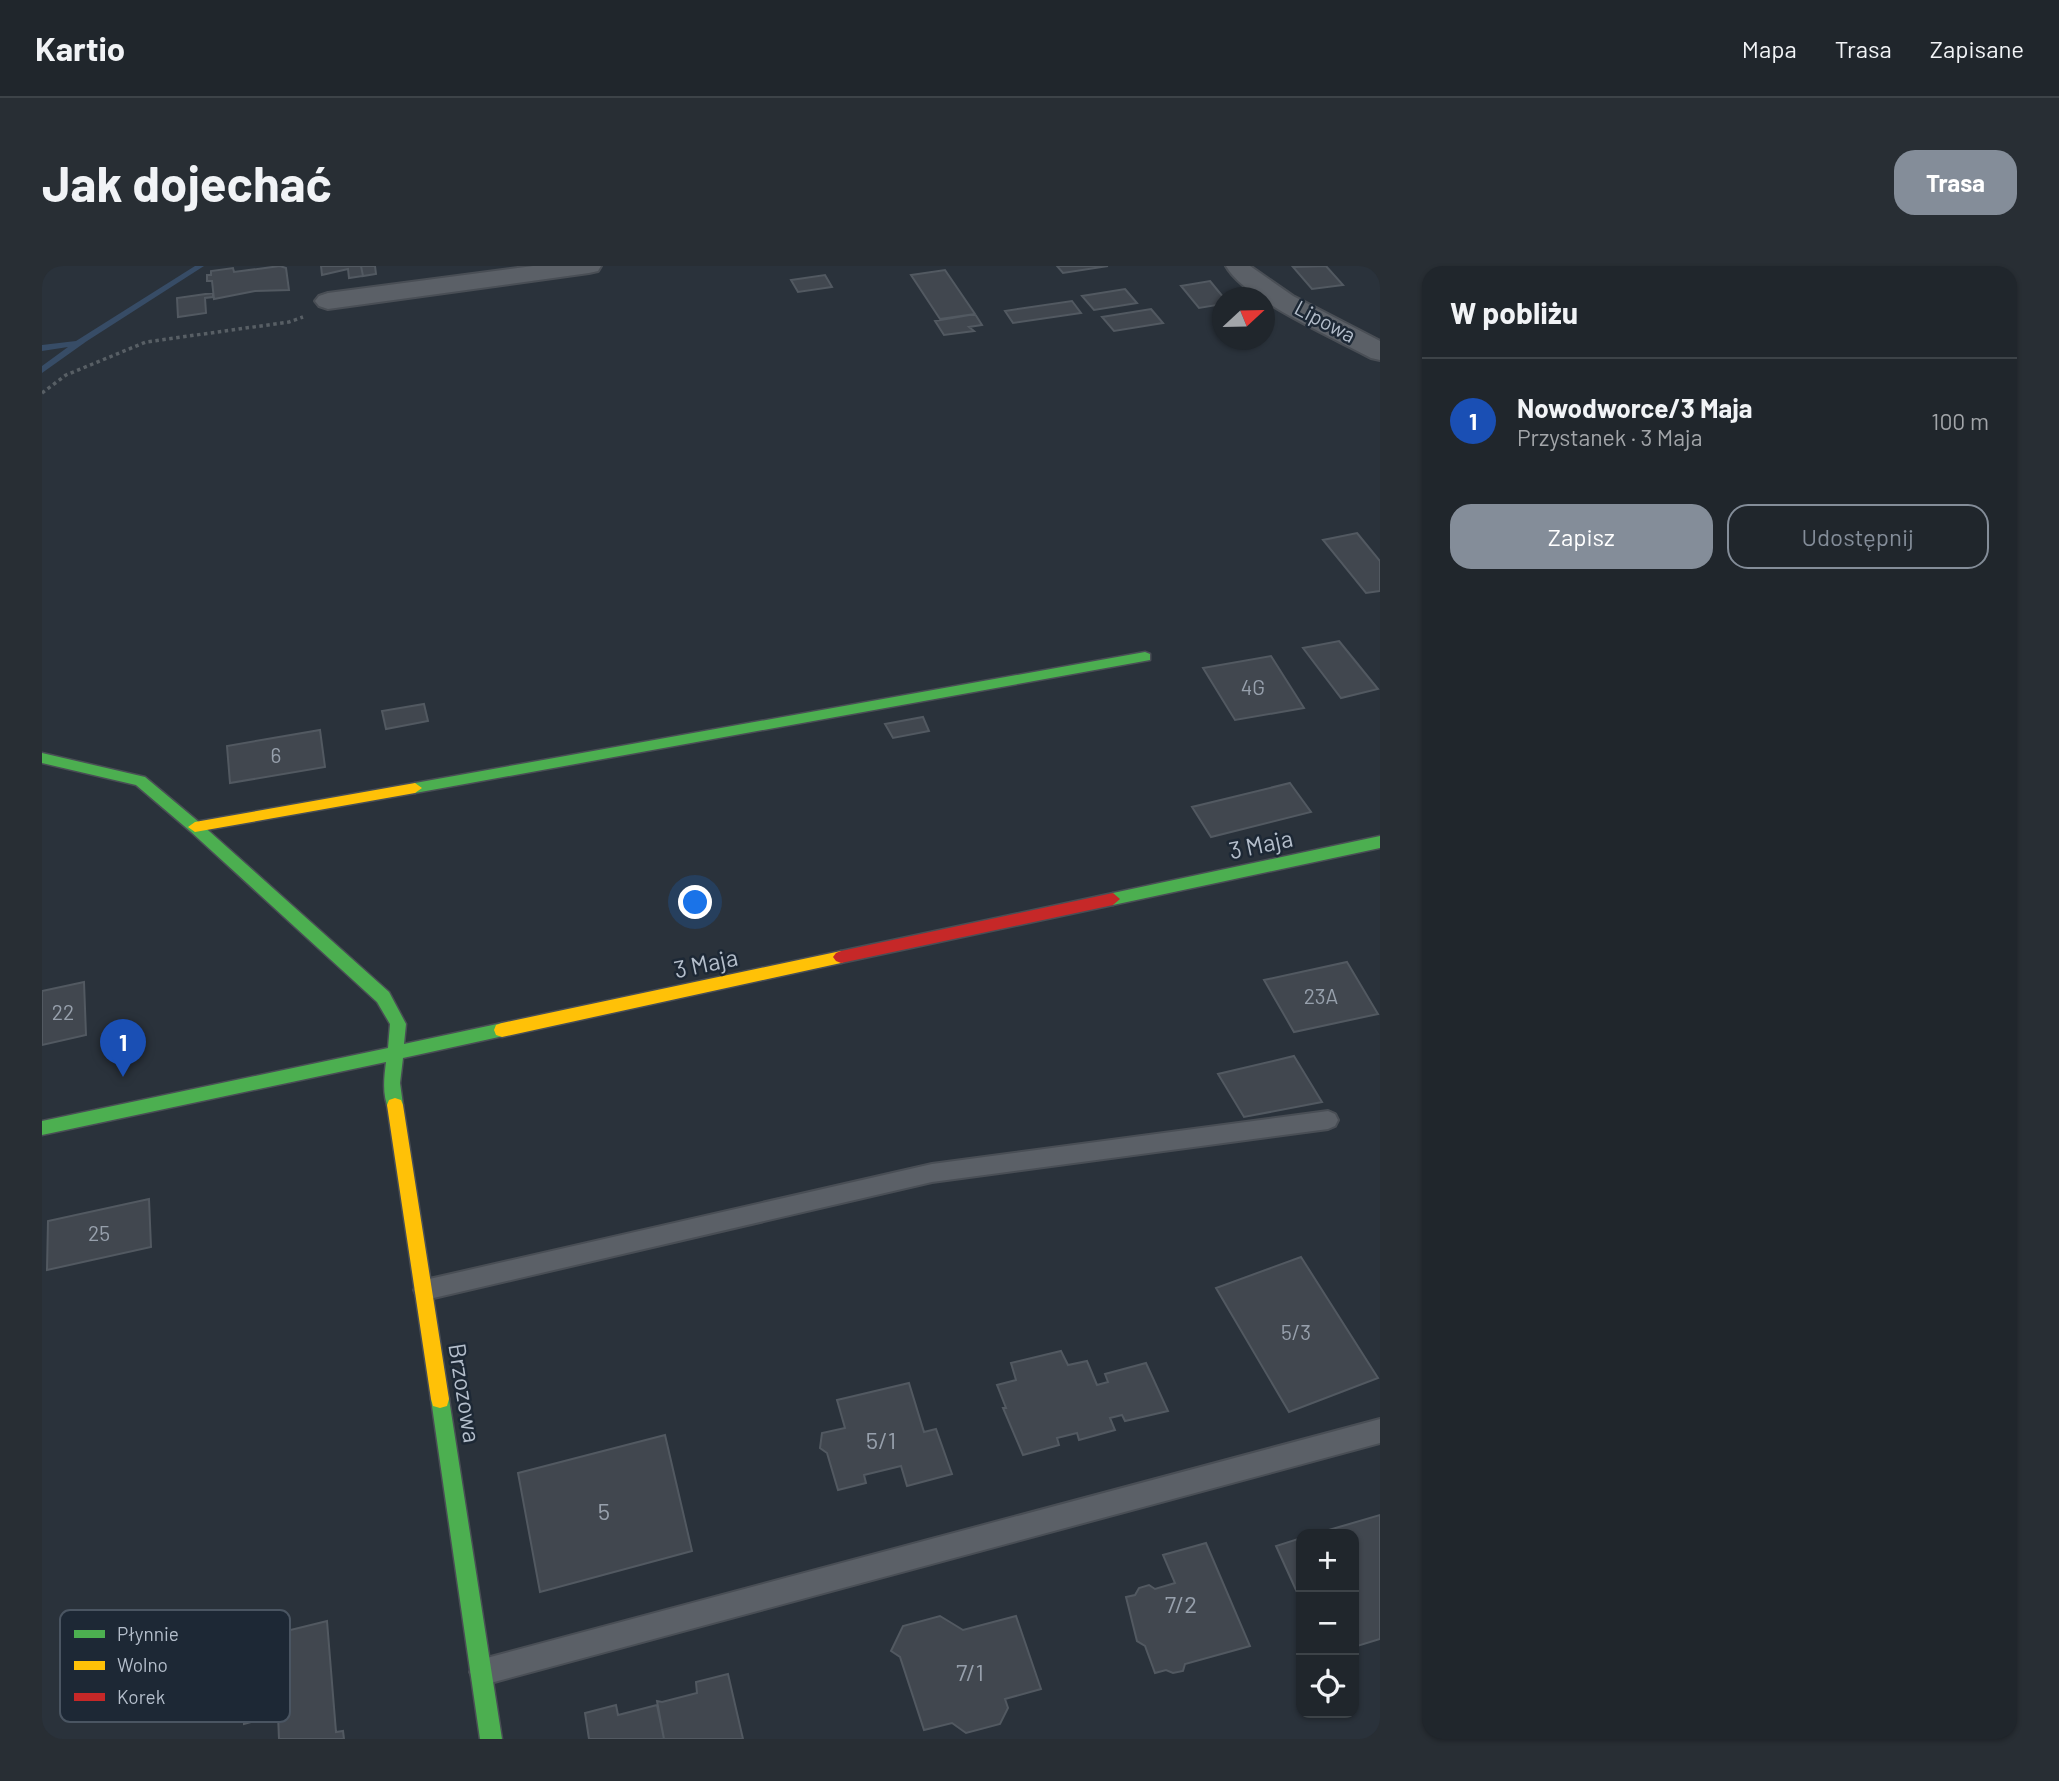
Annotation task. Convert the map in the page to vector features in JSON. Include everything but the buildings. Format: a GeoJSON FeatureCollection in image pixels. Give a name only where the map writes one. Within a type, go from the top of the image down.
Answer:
{"type":"FeatureCollection","features":[{"type":"Feature","properties":{"kind":"street"},"geometry":{"type":"LineString","coordinates":[[328,301],[589,266]]}},
{"type":"Feature","properties":{"kind":"street","name":"Lipowa"},"geometry":{"type":"LineString","coordinates":[[1238,266],[1242,273],[1284,301],[1380,352]]}},
{"type":"Feature","properties":{"kind":"street"},"geometry":{"type":"LineString","coordinates":[[195,827],[1144,657]]}},
{"type":"Feature","properties":{"kind":"street","name":"Brzozowa"},"geometry":{"type":"LineString","coordinates":[[42,758],[139,781],[195,827],[383,997],[398,1024],[393,1055],[393,1083],[492,1739]]}},
{"type":"Feature","properties":{"kind":"street","name":"3 Maja"},"geometry":{"type":"LineString","coordinates":[[42,1128],[1380,842]]}},
{"type":"Feature","properties":{"kind":"lane"},"geometry":{"type":"LineString","coordinates":[[425,1290],[932,1173],[1328,1120]]}},
{"type":"Feature","properties":{"kind":"lane"},"geometry":{"type":"LineString","coordinates":[[483,1672],[1380,1431]]}},
{"type":"Feature","properties":{"kind":"path"},"geometry":{"type":"LineString","coordinates":[[42,393],[66,375],[146,342],[289,322],[317,312],[328,301]]}},
{"type":"Feature","properties":{"kind":"waterway"},"geometry":{"type":"LineString","coordinates":[[42,370],[84,339],[200,266]]}},
{"type":"Feature","properties":{"kind":"waterway"},"geometry":{"type":"LineString","coordinates":[[42,348],[76,343]]}},
{"type":"Feature","properties":{"kind":"traffic: fast"},"geometry":{"type":"LineString","coordinates":[[415,788],[1145,657]]}},
{"type":"Feature","properties":{"kind":"traffic: fast"},"geometry":{"type":"LineString","coordinates":[[42,758],[140,781],[195,827],[383,997],[398,1024],[392,1083],[395,1105]]}},
{"type":"Feature","properties":{"kind":"traffic: fast"},"geometry":{"type":"LineString","coordinates":[[1113,899],[1380,842]]}},
{"type":"Feature","properties":{"kind":"traffic: fast"},"geometry":{"type":"LineString","coordinates":[[42,1128],[502,1030]]}},
{"type":"Feature","properties":{"kind":"traffic: fast"},"geometry":{"type":"LineString","coordinates":[[440,1399],[491,1739]]}},
{"type":"Feature","properties":{"kind":"traffic: slow"},"geometry":{"type":"LineString","coordinates":[[195,827],[415,788]]}},
{"type":"Feature","properties":{"kind":"traffic: slow"},"geometry":{"type":"LineString","coordinates":[[502,1030],[841,957]]}},
{"type":"Feature","properties":{"kind":"traffic: slow"},"geometry":{"type":"LineString","coordinates":[[395,1105],[440,1399]]}},
{"type":"Feature","properties":{"kind":"traffic: jam"},"geometry":{"type":"LineString","coordinates":[[841,957],[1113,899]]}},
{"type":"Feature","properties":{"kind":"place","name":"Nowodworce/3 Maja"},"geometry":{"type":"Point","coordinates":[123,1077]}}]}
